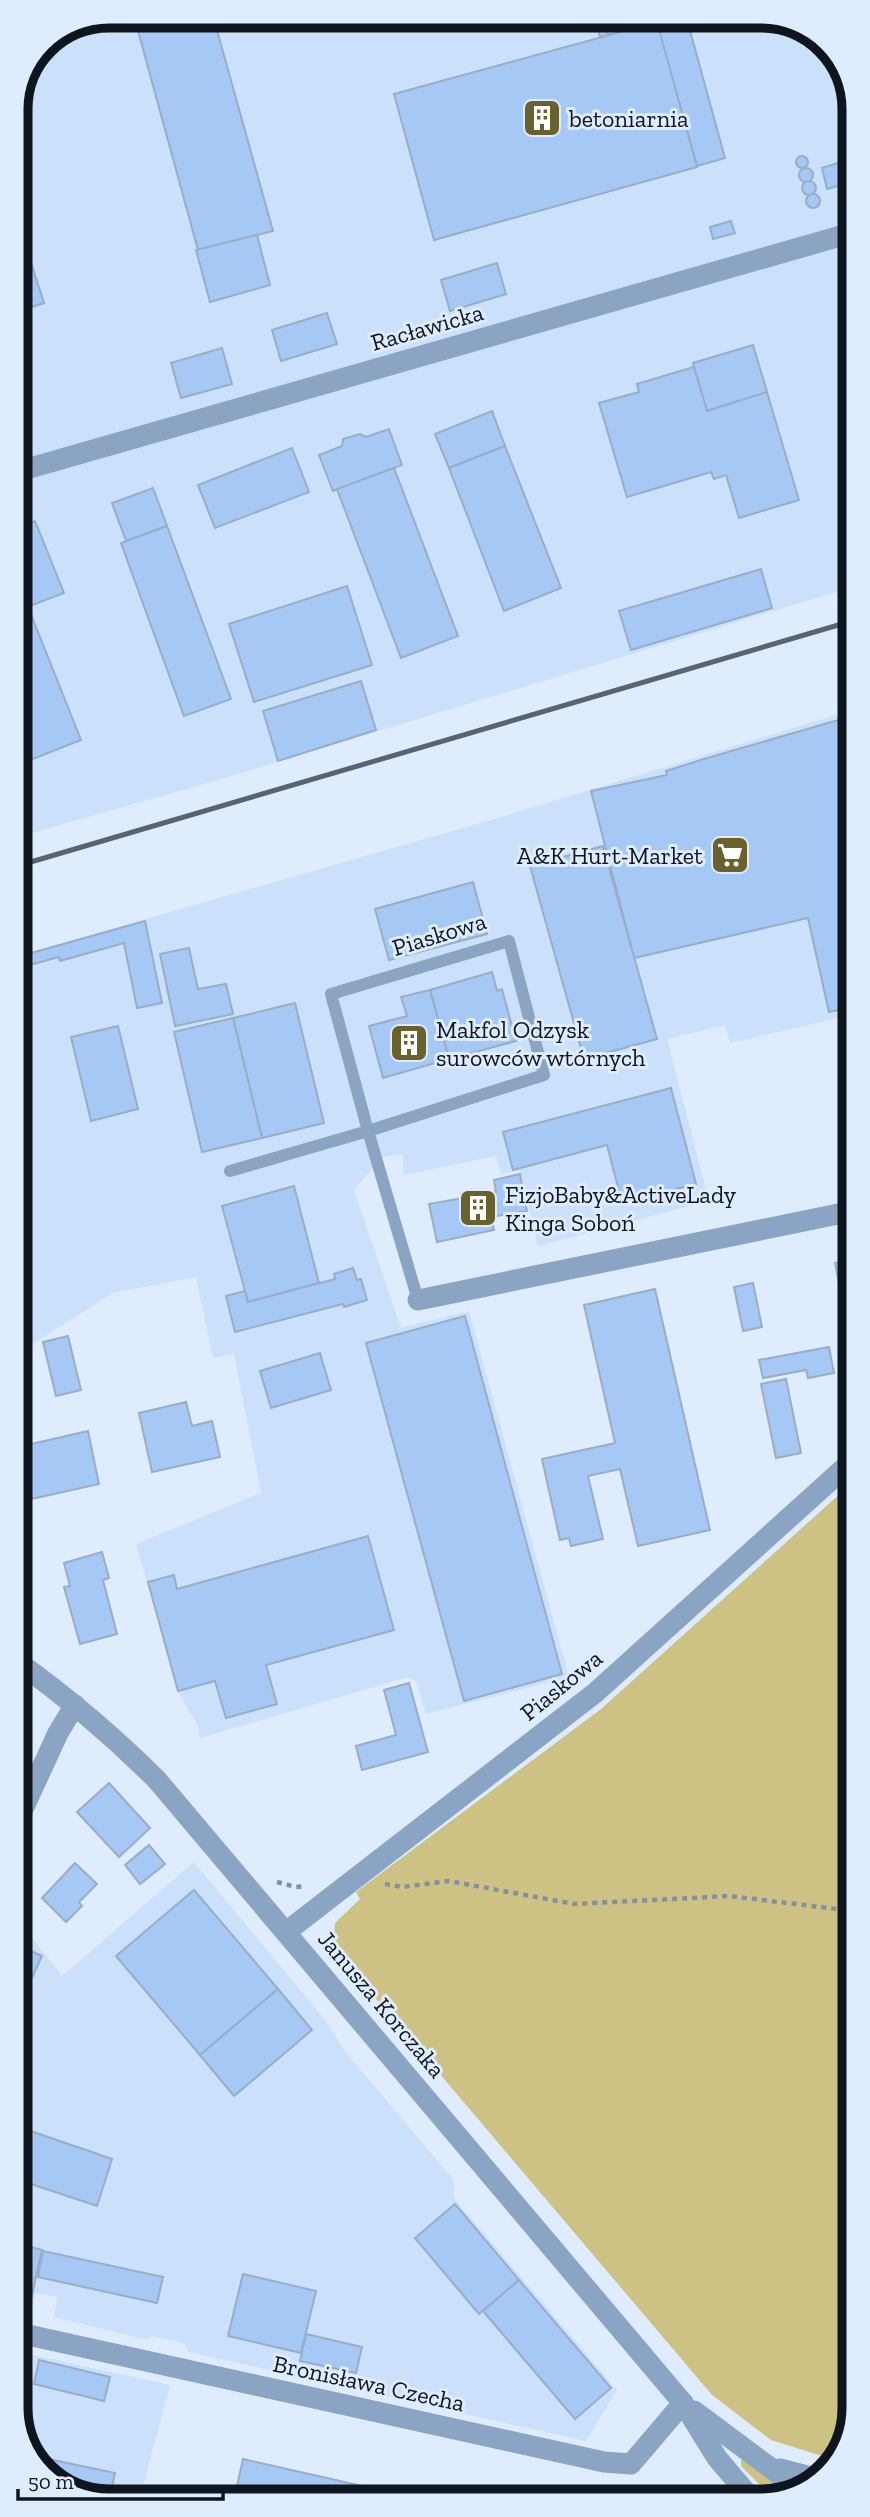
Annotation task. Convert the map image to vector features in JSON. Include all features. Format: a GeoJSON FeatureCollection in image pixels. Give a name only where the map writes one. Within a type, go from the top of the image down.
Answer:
{"type":"FeatureCollection","features":[{"type":"Feature","properties":{"kind":"street","name":"Racławicka"},"geometry":{"type":"LineString","coordinates":[[28,469],[842,236]]}},
{"type":"Feature","properties":{"kind":"street","name":"Piaskowa"},"geometry":{"type":"LineString","coordinates":[[418,1300],[842,1213]]}},
{"type":"Feature","properties":{"kind":"street","name":"Piaskowa"},"geometry":{"type":"LineString","coordinates":[[286,1932],[595,1693],[842,1470]]}},
{"type":"Feature","properties":{"kind":"street","name":"Janusza Korczaka"},"geometry":{"type":"LineString","coordinates":[[28,1670],[120,1743],[157,1780],[683,2403],[717,2458],[743,2489]]}},
{"type":"Feature","properties":{"kind":"street"},"geometry":{"type":"LineString","coordinates":[[28,1798],[58,1733],[75,1705]]}},
{"type":"Feature","properties":{"kind":"street","name":"Bronisława Czecha"},"geometry":{"type":"LineString","coordinates":[[28,2335],[604,2462],[631,2464],[683,2403]]}},
{"type":"Feature","properties":{"kind":"street","name":"Janusza Korczaka"},"geometry":{"type":"LineString","coordinates":[[683,2403],[792,2483]]}},
{"type":"Feature","properties":{"kind":"street","name":"Janusza Korczaka"},"geometry":{"type":"LineString","coordinates":[[768,2465],[805,2475]]}},
{"type":"Feature","properties":{"kind":"lane","name":"Piaskowa"},"geometry":{"type":"LineString","coordinates":[[230,1171],[368,1131],[544,1075],[509,941],[331,994],[368,1131],[418,1300]]}},
{"type":"Feature","properties":{"kind":"path"},"geometry":{"type":"LineString","coordinates":[[377,1879],[387,1885],[402,1887],[449,1881],[574,1904],[729,1896],[842,1910]]}},
{"type":"Feature","properties":{"kind":"shaded area"},"geometry":{"type":"Polygon","coordinates":[[[109,28],[766,28],[792,34],[814,48],[836,78],[842,109],[842,590],[208,783],[28,834],[28,104],[36,73],[45,60],[56,48],[83,32],[109,28]]]}},
{"type":"Feature","properties":{"kind":"shaded area"},"geometry":{"type":"Polygon","coordinates":[[[842,713],[842,1017],[730,1043],[725,1025],[667,1039],[709,1201],[538,1246],[520,1170],[501,1174],[496,1156],[403,1175],[403,1154],[383,1157],[354,1190],[401,1328],[469,1311],[569,1677],[426,1714],[417,1682],[408,1677],[200,1738],[197,1724],[178,1692],[136,1544],[261,1493],[234,1354],[213,1358],[196,1277],[113,1293],[28,1347],[28,953],[501,817],[842,713]]]}},
{"type":"Feature","properties":{"kind":"shaded area"},"geometry":{"type":"Polygon","coordinates":[[[842,1492],[842,2408],[838,2434],[825,2457],[771,2440],[712,2395],[333,1948],[335,1923],[360,1899],[356,1892],[601,1709],[842,1492]]]}},
{"type":"Feature","properties":{"kind":"shaded area"},"geometry":{"type":"Polygon","coordinates":[[[194,1862],[325,2020],[346,2053],[454,2180],[454,2198],[617,2390],[586,2441],[189,2352],[183,2343],[152,2336],[147,2340],[54,2317],[57,2297],[36,2293],[33,2304],[28,2303],[28,1933],[62,1976],[194,1862]]]}},
{"type":"Feature","properties":{"kind":"shaded area"},"geometry":{"type":"Polygon","coordinates":[[[28,2354],[170,2385],[142,2489],[104,2489],[78,2483],[56,2469],[34,2439],[28,2408],[28,2354]]]}},
{"type":"Feature","properties":{"kind":"shaded area"},"geometry":{"type":"Polygon","coordinates":[[[741,2460],[744,2460],[779,2487],[764,2489],[741,2466],[741,2460]]]}},
{"type":"Feature","properties":{"kind":"building"},"geometry":{"type":"Polygon","coordinates":[[[137,28],[216,28],[273,231],[198,250],[137,28]]]}},
{"type":"Feature","properties":{"kind":"building"},"geometry":{"type":"Polygon","coordinates":[[[597,28],[606,28],[608,35],[600,37],[597,28]]]}},
{"type":"Feature","properties":{"kind":"building"},"geometry":{"type":"Polygon","coordinates":[[[606,28],[634,28],[608,35],[606,28]]]}},
{"type":"Feature","properties":{"kind":"building","name":"betoniarnia"},"geometry":{"type":"Polygon","coordinates":[[[635,28],[659,28],[697,167],[434,240],[394,94],[635,28]]]}},
{"type":"Feature","properties":{"kind":"building"},"geometry":{"type":"Polygon","coordinates":[[[658,28],[689,28],[725,158],[697,166],[658,28]]]}},
{"type":"Feature","properties":{"kind":"building"},"geometry":{"type":"Polygon","coordinates":[[[797,157],[807,157],[807,167],[797,167],[797,157]]]}},
{"type":"Feature","properties":{"kind":"building"},"geometry":{"type":"Polygon","coordinates":[[[841,162],[842,185],[827,189],[822,168],[841,162]]]}},
{"type":"Feature","properties":{"kind":"building"},"geometry":{"type":"Polygon","coordinates":[[[806,168],[811,170],[811,180],[806,182],[801,180],[799,175],[801,170],[806,168]]]}},
{"type":"Feature","properties":{"kind":"building"},"geometry":{"type":"Polygon","coordinates":[[[809,181],[814,183],[814,193],[809,195],[804,193],[802,188],[804,183],[809,181]]]}},
{"type":"Feature","properties":{"kind":"building"},"geometry":{"type":"Polygon","coordinates":[[[813,194],[818,196],[818,206],[813,208],[808,206],[806,201],[808,196],[813,194]]]}},
{"type":"Feature","properties":{"kind":"building"},"geometry":{"type":"Polygon","coordinates":[[[731,221],[735,233],[713,239],[710,227],[731,221]]]}},
{"type":"Feature","properties":{"kind":"building"},"geometry":{"type":"Polygon","coordinates":[[[257,235],[270,285],[210,302],[196,250],[257,235]]]}},
{"type":"Feature","properties":{"kind":"building"},"geometry":{"type":"Polygon","coordinates":[[[28,253],[44,303],[28,308],[28,253]]]}},
{"type":"Feature","properties":{"kind":"building"},"geometry":{"type":"Polygon","coordinates":[[[497,263],[506,294],[450,311],[441,280],[497,263]]]}},
{"type":"Feature","properties":{"kind":"building"},"geometry":{"type":"Polygon","coordinates":[[[327,313],[337,344],[281,361],[272,330],[327,313]]]}},
{"type":"Feature","properties":{"kind":"building"},"geometry":{"type":"Polygon","coordinates":[[[753,345],[767,392],[707,411],[693,363],[753,345]]]}},
{"type":"Feature","properties":{"kind":"building"},"geometry":{"type":"Polygon","coordinates":[[[222,348],[232,384],[181,398],[171,363],[222,348]]]}},
{"type":"Feature","properties":{"kind":"building"},"geometry":{"type":"Polygon","coordinates":[[[694,367],[707,411],[767,392],[799,500],[739,518],[726,475],[714,479],[711,472],[627,497],[599,403],[639,392],[637,384],[694,367]]]}},
{"type":"Feature","properties":{"kind":"building"},"geometry":{"type":"Polygon","coordinates":[[[492,411],[505,446],[449,468],[435,434],[492,411]]]}},
{"type":"Feature","properties":{"kind":"building"},"geometry":{"type":"Polygon","coordinates":[[[389,429],[402,465],[333,491],[319,455],[342,446],[343,439],[360,434],[366,437],[389,429]]]}},
{"type":"Feature","properties":{"kind":"building"},"geometry":{"type":"Polygon","coordinates":[[[505,446],[561,588],[504,611],[449,468],[505,446]]]}},
{"type":"Feature","properties":{"kind":"building"},"geometry":{"type":"Polygon","coordinates":[[[292,448],[309,492],[215,528],[198,485],[292,448]]]}},
{"type":"Feature","properties":{"kind":"building"},"geometry":{"type":"Polygon","coordinates":[[[394,468],[458,636],[401,658],[337,489],[394,468]]]}},
{"type":"Feature","properties":{"kind":"building"},"geometry":{"type":"Polygon","coordinates":[[[153,488],[167,526],[126,541],[112,503],[153,488]]]}},
{"type":"Feature","properties":{"kind":"building"},"geometry":{"type":"Polygon","coordinates":[[[35,521],[64,593],[28,607],[28,524],[35,521]]]}},
{"type":"Feature","properties":{"kind":"building"},"geometry":{"type":"Polygon","coordinates":[[[167,526],[231,699],[184,716],[121,543],[167,526]]]}},
{"type":"Feature","properties":{"kind":"building"},"geometry":{"type":"Polygon","coordinates":[[[761,569],[772,608],[631,650],[619,611],[761,569]]]}},
{"type":"Feature","properties":{"kind":"building"},"geometry":{"type":"Polygon","coordinates":[[[347,586],[372,665],[254,702],[229,624],[347,586]]]}},
{"type":"Feature","properties":{"kind":"building"},"geometry":{"type":"Polygon","coordinates":[[[28,607],[81,740],[33,759],[28,746],[28,607]]]}},
{"type":"Feature","properties":{"kind":"building"},"geometry":{"type":"Polygon","coordinates":[[[361,681],[376,730],[278,761],[263,711],[361,681]]]}},
{"type":"Feature","properties":{"kind":"building","name":"A&K Hurt-Market"},"geometry":{"type":"Polygon","coordinates":[[[842,719],[842,1009],[829,1012],[808,918],[634,958],[591,791],[667,775],[666,771],[842,719]]]}},
{"type":"Feature","properties":{"kind":"building"},"geometry":{"type":"Polygon","coordinates":[[[603,846],[657,1039],[584,1059],[530,866],[603,846]]]}},
{"type":"Feature","properties":{"kind":"building"},"geometry":{"type":"Polygon","coordinates":[[[473,882],[487,934],[389,960],[375,909],[473,882]]]}},
{"type":"Feature","properties":{"kind":"building"},"geometry":{"type":"Polygon","coordinates":[[[145,921],[162,1003],[137,1008],[124,943],[60,961],[59,957],[28,965],[28,954],[145,921]]]}},
{"type":"Feature","properties":{"kind":"building"},"geometry":{"type":"Polygon","coordinates":[[[189,948],[198,989],[226,984],[233,1014],[175,1026],[160,954],[189,948]]]}},
{"type":"Feature","properties":{"kind":"building"},"geometry":{"type":"Polygon","coordinates":[[[492,972],[497,991],[502,989],[516,1041],[449,1059],[430,990],[492,972]]]}},
{"type":"Feature","properties":{"kind":"building","name":"Makfol Odzysk surowców wtórnych"},"geometry":{"type":"Polygon","coordinates":[[[430,990],[449,1059],[383,1078],[369,1026],[407,1016],[401,997],[430,990]]]}},
{"type":"Feature","properties":{"kind":"building"},"geometry":{"type":"Polygon","coordinates":[[[295,1003],[324,1123],[262,1138],[233,1018],[295,1003]]]}},
{"type":"Feature","properties":{"kind":"building"},"geometry":{"type":"Polygon","coordinates":[[[233,1018],[262,1138],[202,1152],[174,1032],[233,1018]]]}},
{"type":"Feature","properties":{"kind":"building"},"geometry":{"type":"Polygon","coordinates":[[[118,1026],[138,1109],[91,1121],[71,1037],[118,1026]]]}},
{"type":"Feature","properties":{"kind":"building"},"geometry":{"type":"Polygon","coordinates":[[[671,1088],[696,1184],[622,1203],[607,1145],[513,1170],[503,1132],[671,1088]]]}},
{"type":"Feature","properties":{"kind":"building","name":"FizjoBaby&ActiveLady Kinga Soboń"},"geometry":{"type":"Polygon","coordinates":[[[520,1174],[527,1211],[491,1217],[494,1230],[437,1242],[429,1204],[496,1192],[494,1180],[520,1174]]]}},
{"type":"Feature","properties":{"kind":"building"},"geometry":{"type":"Polygon","coordinates":[[[294,1186],[319,1283],[248,1302],[222,1206],[294,1186]]]}},
{"type":"Feature","properties":{"kind":"building"},"geometry":{"type":"Polygon","coordinates":[[[842,1261],[842,1297],[835,1263],[842,1261]]]}},
{"type":"Feature","properties":{"kind":"building"},"geometry":{"type":"Polygon","coordinates":[[[353,1268],[357,1280],[361,1279],[367,1300],[235,1332],[226,1296],[245,1291],[248,1302],[335,1279],[334,1274],[353,1268]]]}},
{"type":"Feature","properties":{"kind":"building"},"geometry":{"type":"Polygon","coordinates":[[[753,1283],[762,1327],[743,1331],[734,1287],[753,1283]]]}},
{"type":"Feature","properties":{"kind":"building"},"geometry":{"type":"Polygon","coordinates":[[[655,1289],[710,1530],[638,1546],[620,1469],[588,1476],[603,1539],[571,1546],[569,1538],[560,1540],[542,1459],[615,1443],[584,1305],[655,1289]]]}},
{"type":"Feature","properties":{"kind":"building"},"geometry":{"type":"Polygon","coordinates":[[[465,1316],[562,1674],[464,1701],[366,1343],[465,1316]]]}},
{"type":"Feature","properties":{"kind":"building"},"geometry":{"type":"Polygon","coordinates":[[[68,1336],[81,1390],[56,1396],[43,1342],[68,1336]]]}},
{"type":"Feature","properties":{"kind":"building"},"geometry":{"type":"Polygon","coordinates":[[[829,1347],[834,1373],[808,1378],[806,1370],[763,1378],[759,1360],[829,1347]]]}},
{"type":"Feature","properties":{"kind":"building"},"geometry":{"type":"Polygon","coordinates":[[[320,1353],[331,1390],[271,1408],[260,1371],[320,1353]]]}},
{"type":"Feature","properties":{"kind":"building"},"geometry":{"type":"Polygon","coordinates":[[[786,1379],[801,1453],[776,1458],[761,1384],[786,1379]]]}},
{"type":"Feature","properties":{"kind":"building"},"geometry":{"type":"Polygon","coordinates":[[[186,1402],[192,1426],[212,1421],[220,1457],[152,1472],[139,1413],[186,1402]]]}},
{"type":"Feature","properties":{"kind":"building"},"geometry":{"type":"Polygon","coordinates":[[[88,1431],[99,1484],[28,1500],[28,1445],[88,1431]]]}},
{"type":"Feature","properties":{"kind":"building"},"geometry":{"type":"Polygon","coordinates":[[[368,1536],[394,1630],[266,1665],[277,1704],[226,1718],[215,1681],[178,1691],[148,1582],[174,1575],[177,1589],[368,1536]]]}},
{"type":"Feature","properties":{"kind":"building"},"geometry":{"type":"Polygon","coordinates":[[[102,1552],[109,1578],[103,1580],[117,1634],[80,1644],[64,1587],[70,1586],[64,1563],[102,1552]]]}},
{"type":"Feature","properties":{"kind":"building"},"geometry":{"type":"Polygon","coordinates":[[[409,1683],[428,1752],[362,1770],[356,1746],[396,1735],[384,1690],[409,1683]]]}},
{"type":"Feature","properties":{"kind":"building"},"geometry":{"type":"Polygon","coordinates":[[[109,1783],[150,1828],[119,1857],[77,1812],[109,1783]]]}},
{"type":"Feature","properties":{"kind":"building"},"geometry":{"type":"Polygon","coordinates":[[[149,1845],[165,1864],[140,1884],[125,1865],[149,1845]]]}},
{"type":"Feature","properties":{"kind":"building"},"geometry":{"type":"Polygon","coordinates":[[[75,1863],[97,1884],[79,1902],[82,1906],[66,1922],[42,1898],[75,1863]]]}},
{"type":"Feature","properties":{"kind":"building"},"geometry":{"type":"Polygon","coordinates":[[[194,1890],[278,1989],[200,2055],[116,1956],[194,1890]]]}},
{"type":"Feature","properties":{"kind":"building"},"geometry":{"type":"Polygon","coordinates":[[[28,1950],[42,1956],[30,1982],[28,1981],[28,1950]]]}},
{"type":"Feature","properties":{"kind":"building"},"geometry":{"type":"Polygon","coordinates":[[[278,1989],[312,2030],[234,2096],[200,2055],[278,1989]]]}},
{"type":"Feature","properties":{"kind":"building"},"geometry":{"type":"Polygon","coordinates":[[[28,2130],[112,2159],[97,2206],[28,2183],[28,2130]]]}},
{"type":"Feature","properties":{"kind":"building"},"geometry":{"type":"Polygon","coordinates":[[[455,2204],[519,2280],[479,2314],[415,2238],[455,2204]]]}},
{"type":"Feature","properties":{"kind":"building"},"geometry":{"type":"Polygon","coordinates":[[[28,2246],[42,2250],[31,2299],[28,2298],[28,2246]]]}},
{"type":"Feature","properties":{"kind":"building"},"geometry":{"type":"Polygon","coordinates":[[[43,2251],[163,2277],[157,2303],[38,2277],[43,2251]]]}},
{"type":"Feature","properties":{"kind":"building"},"geometry":{"type":"Polygon","coordinates":[[[243,2274],[316,2291],[301,2353],[228,2336],[243,2274]]]}},
{"type":"Feature","properties":{"kind":"building"},"geometry":{"type":"Polygon","coordinates":[[[519,2280],[611,2388],[575,2419],[483,2311],[519,2280]]]}},
{"type":"Feature","properties":{"kind":"building"},"geometry":{"type":"Polygon","coordinates":[[[306,2334],[362,2347],[356,2373],[300,2361],[306,2334]]]}},
{"type":"Feature","properties":{"kind":"building"},"geometry":{"type":"Polygon","coordinates":[[[39,2360],[110,2377],[104,2401],[34,2384],[39,2360]]]}},
{"type":"Feature","properties":{"kind":"building"},"geometry":{"type":"Polygon","coordinates":[[[46,2459],[115,2473],[112,2489],[94,2487],[69,2478],[46,2459]]]}},
{"type":"Feature","properties":{"kind":"building"},"geometry":{"type":"Polygon","coordinates":[[[243,2459],[375,2489],[236,2489],[243,2459]]]}},
{"type":"Feature","properties":{"kind":"railway"},"geometry":{"type":"LineString","coordinates":[[28,863],[842,624]]}},
{"type":"Feature","properties":{"kind":"place","name":"betoniarnia"},"geometry":{"type":"Point","coordinates":[542,118]}},
{"type":"Feature","properties":{"kind":"place","name":"A&K Hurt-Market"},"geometry":{"type":"Point","coordinates":[730,855]}},
{"type":"Feature","properties":{"kind":"place","name":"Makfol Odzysk surowców wtórnych"},"geometry":{"type":"Point","coordinates":[409,1043]}},
{"type":"Feature","properties":{"kind":"place","name":"FizjoBaby&ActiveLady Kinga Soboń"},"geometry":{"type":"Point","coordinates":[478,1208]}}]}
